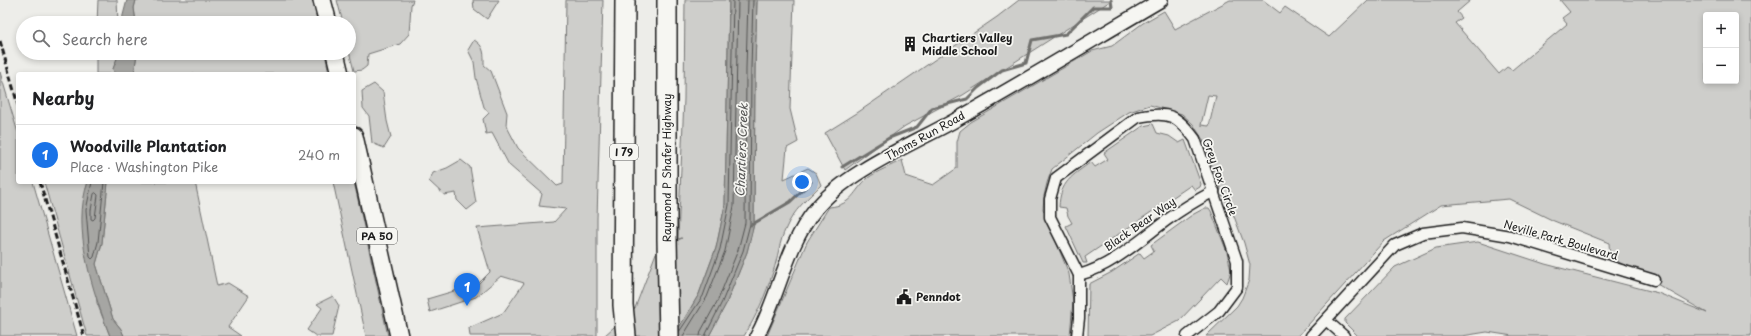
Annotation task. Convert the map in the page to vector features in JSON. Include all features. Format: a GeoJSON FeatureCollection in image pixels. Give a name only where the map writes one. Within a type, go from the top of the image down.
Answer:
{"type":"FeatureCollection","features":[{"type":"Feature","properties":{"kind":"highway","name":"I 79"},"geometry":{"type":"LineString","coordinates":[[624,0],[624,304],[626,336]]}},
{"type":"Feature","properties":{"kind":"highway","name":"Raymond P Shafer Highway"},"geometry":{"type":"LineString","coordinates":[[667,0],[667,239],[669,336]]}},
{"type":"Feature","properties":{"kind":"main road"},"geometry":{"type":"LineString","coordinates":[[322,0],[326,16]]}},
{"type":"Feature","properties":{"kind":"main road"},"geometry":{"type":"LineString","coordinates":[[337,60],[340,72]]}},
{"type":"Feature","properties":{"kind":"main road","name":"PA 50"},"geometry":{"type":"LineString","coordinates":[[356,145],[399,336]]}},
{"type":"Feature","properties":{"kind":"street","name":"Thoms Run Road"},"geometry":{"type":"LineString","coordinates":[[757,336],[766,319],[790,256],[801,233],[814,211],[825,198],[838,187],[871,166],[953,121],[1161,0]]}},
{"type":"Feature","properties":{"kind":"street","name":"Grey Fox Circle"},"geometry":{"type":"LineString","coordinates":[[1080,275],[1050,217],[1050,199],[1056,178],[1138,117],[1148,115],[1168,115],[1183,124],[1195,140],[1237,260],[1237,287],[1219,310],[1187,336]]}},
{"type":"Feature","properties":{"kind":"street","name":"Black Bear Way"},"geometry":{"type":"LineString","coordinates":[[1080,275],[1092,272],[1192,202],[1214,191]]}},
{"type":"Feature","properties":{"kind":"street","name":"Neville Park Boulevard"},"geometry":{"type":"LineString","coordinates":[[1311,336],[1395,245],[1423,233],[1462,228],[1510,236],[1654,280]]}},
{"type":"Feature","properties":{"kind":"street"},"geometry":{"type":"LineString","coordinates":[[1077,336],[1080,275]]}},
{"type":"Feature","properties":{"kind":"street"},"geometry":{"type":"LineString","coordinates":[[1326,320],[1344,336]]}},
{"type":"Feature","properties":{"kind":"shaded area"},"geometry":{"type":"Polygon","coordinates":[[[98,0],[117,0],[118,16],[97,16],[98,0]]]}},
{"type":"Feature","properties":{"kind":"shaded area"},"geometry":{"type":"Polygon","coordinates":[[[136,0],[312,0],[316,16],[135,16],[134,8],[136,0]]]}},
{"type":"Feature","properties":{"kind":"shaded area"},"geometry":{"type":"Polygon","coordinates":[[[337,0],[413,0],[411,5],[409,34],[400,44],[368,54],[367,66],[362,70],[354,71],[351,60],[356,60],[356,16],[341,16],[337,0]]]}},
{"type":"Feature","properties":{"kind":"shaded area"},"geometry":{"type":"Polygon","coordinates":[[[473,0],[499,0],[487,19],[474,9],[473,0]]]}},
{"type":"Feature","properties":{"kind":"shaded area"},"geometry":{"type":"Polygon","coordinates":[[[566,0],[603,0],[597,219],[597,336],[470,336],[469,328],[503,313],[524,283],[501,276],[476,297],[430,312],[427,299],[478,284],[490,272],[477,228],[554,222],[566,209],[539,206],[542,194],[509,165],[492,133],[486,134],[483,119],[489,113],[484,107],[476,78],[474,62],[468,50],[474,40],[478,42],[482,48],[484,54],[484,65],[491,71],[507,113],[506,125],[518,148],[557,186],[563,184],[566,0]]]}},
{"type":"Feature","properties":{"kind":"shaded area"},"geometry":{"type":"Polygon","coordinates":[[[685,0],[729,0],[725,205],[716,248],[699,294],[680,326],[671,336],[604,336],[635,308],[656,253],[682,238],[678,239],[684,99],[685,0]]]}},
{"type":"Feature","properties":{"kind":"shaded area"},"geometry":{"type":"Polygon","coordinates":[[[757,0],[794,0],[790,109],[798,142],[787,148],[784,179],[808,168],[816,173],[821,185],[801,205],[789,222],[782,239],[775,267],[767,289],[757,313],[744,336],[709,336],[726,304],[747,252],[754,224],[757,0]]]}},
{"type":"Feature","properties":{"kind":"shaded area"},"geometry":{"type":"Polygon","coordinates":[[[1019,0],[1112,0],[963,95],[905,126],[845,170],[825,133],[857,113],[997,17],[1019,0]]]}},
{"type":"Feature","properties":{"kind":"shaded area"},"geometry":{"type":"Polygon","coordinates":[[[1230,0],[1263,0],[1280,13],[1285,7],[1329,37],[1368,0],[1471,0],[1457,12],[1462,18],[1455,23],[1499,74],[1507,67],[1512,70],[1567,24],[1562,18],[1570,12],[1560,0],[1751,0],[1751,336],[1513,336],[1487,332],[1462,336],[1358,336],[1345,323],[1345,319],[1395,267],[1436,248],[1478,242],[1545,264],[1658,293],[1707,313],[1610,257],[1609,243],[1554,221],[1509,199],[1441,205],[1384,241],[1298,336],[1206,336],[1237,306],[1242,298],[1249,280],[1250,265],[1244,243],[1232,211],[1223,196],[1203,140],[1193,124],[1182,114],[1150,105],[1129,112],[1097,133],[1052,169],[1047,183],[1043,209],[1069,274],[1073,301],[1070,336],[767,336],[807,242],[829,207],[837,206],[848,200],[868,178],[902,160],[906,176],[933,185],[957,168],[957,142],[960,131],[971,122],[1092,51],[1112,46],[1143,23],[1164,11],[1175,29],[1230,0]],[[1208,95],[1201,125],[1209,126],[1216,96],[1208,95]]]}},
{"type":"Feature","properties":{"kind":"shaded area"},"geometry":{"type":"Polygon","coordinates":[[[96,60],[116,60],[113,69],[114,72],[96,72],[96,60]]]}},
{"type":"Feature","properties":{"kind":"shaded area"},"geometry":{"type":"Polygon","coordinates":[[[136,60],[326,60],[329,72],[134,72],[136,60]]]}},
{"type":"Feature","properties":{"kind":"shaded area"},"geometry":{"type":"Polygon","coordinates":[[[0,72],[16,126],[16,184],[34,184],[77,336],[0,336],[0,72]]]}},
{"type":"Feature","properties":{"kind":"shaded area"},"geometry":{"type":"Polygon","coordinates":[[[374,84],[383,92],[391,137],[384,148],[372,143],[369,116],[363,108],[362,91],[374,84]]]}},
{"type":"Feature","properties":{"kind":"shaded area"},"geometry":{"type":"Polygon","coordinates":[[[1153,124],[1157,133],[1169,136],[1179,143],[1185,140],[1201,184],[1200,187],[1195,190],[1191,185],[1085,257],[1087,263],[1083,263],[1066,226],[1072,223],[1066,208],[1059,207],[1060,198],[1065,185],[1068,180],[1091,162],[1095,167],[1108,159],[1104,153],[1143,126],[1153,124]]]}},
{"type":"Feature","properties":{"kind":"shaded area"},"geometry":{"type":"Polygon","coordinates":[[[461,160],[470,167],[476,203],[467,210],[457,200],[456,193],[444,195],[429,181],[433,173],[447,168],[461,160]]]}},
{"type":"Feature","properties":{"kind":"shaded area"},"geometry":{"type":"Polygon","coordinates":[[[45,184],[87,184],[86,189],[97,303],[110,336],[87,336],[45,184]]]}},
{"type":"Feature","properties":{"kind":"shaded area"},"geometry":{"type":"Polygon","coordinates":[[[108,184],[195,184],[217,286],[228,283],[249,296],[228,327],[241,336],[124,336],[121,329],[113,319],[96,264],[102,243],[108,184]]]}},
{"type":"Feature","properties":{"kind":"shaded area"},"geometry":{"type":"Polygon","coordinates":[[[333,184],[354,184],[388,336],[366,336],[333,184]]]}},
{"type":"Feature","properties":{"kind":"shaded area"},"geometry":{"type":"Polygon","coordinates":[[[1205,208],[1209,208],[1211,211],[1227,252],[1231,271],[1227,283],[1221,277],[1179,321],[1150,336],[1088,336],[1089,284],[1112,272],[1140,253],[1144,258],[1154,251],[1151,245],[1192,215],[1205,208]]]}},
{"type":"Feature","properties":{"kind":"shaded area"},"geometry":{"type":"Polygon","coordinates":[[[333,296],[339,306],[332,336],[316,336],[307,330],[322,308],[317,304],[333,296]]]}},
{"type":"Feature","properties":{"kind":"water"},"geometry":{"type":"Polygon","coordinates":[[[127,0],[136,0],[134,8],[135,16],[123,16],[127,0]]]}},
{"type":"Feature","properties":{"kind":"water","name":"Chartiers Creek"},"geometry":{"type":"Polygon","coordinates":[[[729,0],[757,0],[754,224],[747,252],[726,304],[709,336],[671,336],[680,326],[699,294],[716,248],[725,205],[729,0]]]}},
{"type":"Feature","properties":{"kind":"water"},"geometry":{"type":"Polygon","coordinates":[[[116,60],[136,60],[134,72],[114,72],[113,69],[116,60]]]}},
{"type":"Feature","properties":{"kind":"water"},"geometry":{"type":"Polygon","coordinates":[[[87,184],[108,184],[102,243],[96,264],[113,319],[121,329],[124,336],[110,336],[97,300],[86,260],[83,239],[83,200],[87,184]]]}},
{"type":"Feature","properties":{"kind":"waterway"},"geometry":{"type":"LineString","coordinates":[[842,167],[889,138],[917,127],[932,108],[967,99],[978,88],[1002,70],[1026,63],[1032,40],[1066,34],[1093,7],[1112,7],[1111,0]]}},
{"type":"Feature","properties":{"kind":"waterway"},"geometry":{"type":"LineString","coordinates":[[751,225],[790,202],[811,182]]}},
{"type":"Feature","properties":{"kind":"railway"},"geometry":{"type":"LineString","coordinates":[[0,41],[16,98]]}},
{"type":"Feature","properties":{"kind":"railway"},"geometry":{"type":"LineString","coordinates":[[41,184],[84,336]]}},
{"type":"Feature","properties":{"kind":"place","name":"Chartiers Valley Middle School"},"geometry":{"type":"Point","coordinates":[910,44]}},
{"type":"Feature","properties":{"kind":"place","name":"Penndot"},"geometry":{"type":"Point","coordinates":[904,297]}},
{"type":"Feature","properties":{"kind":"place","name":"Woodville Plantation"},"geometry":{"type":"Point","coordinates":[467,306]}}]}
